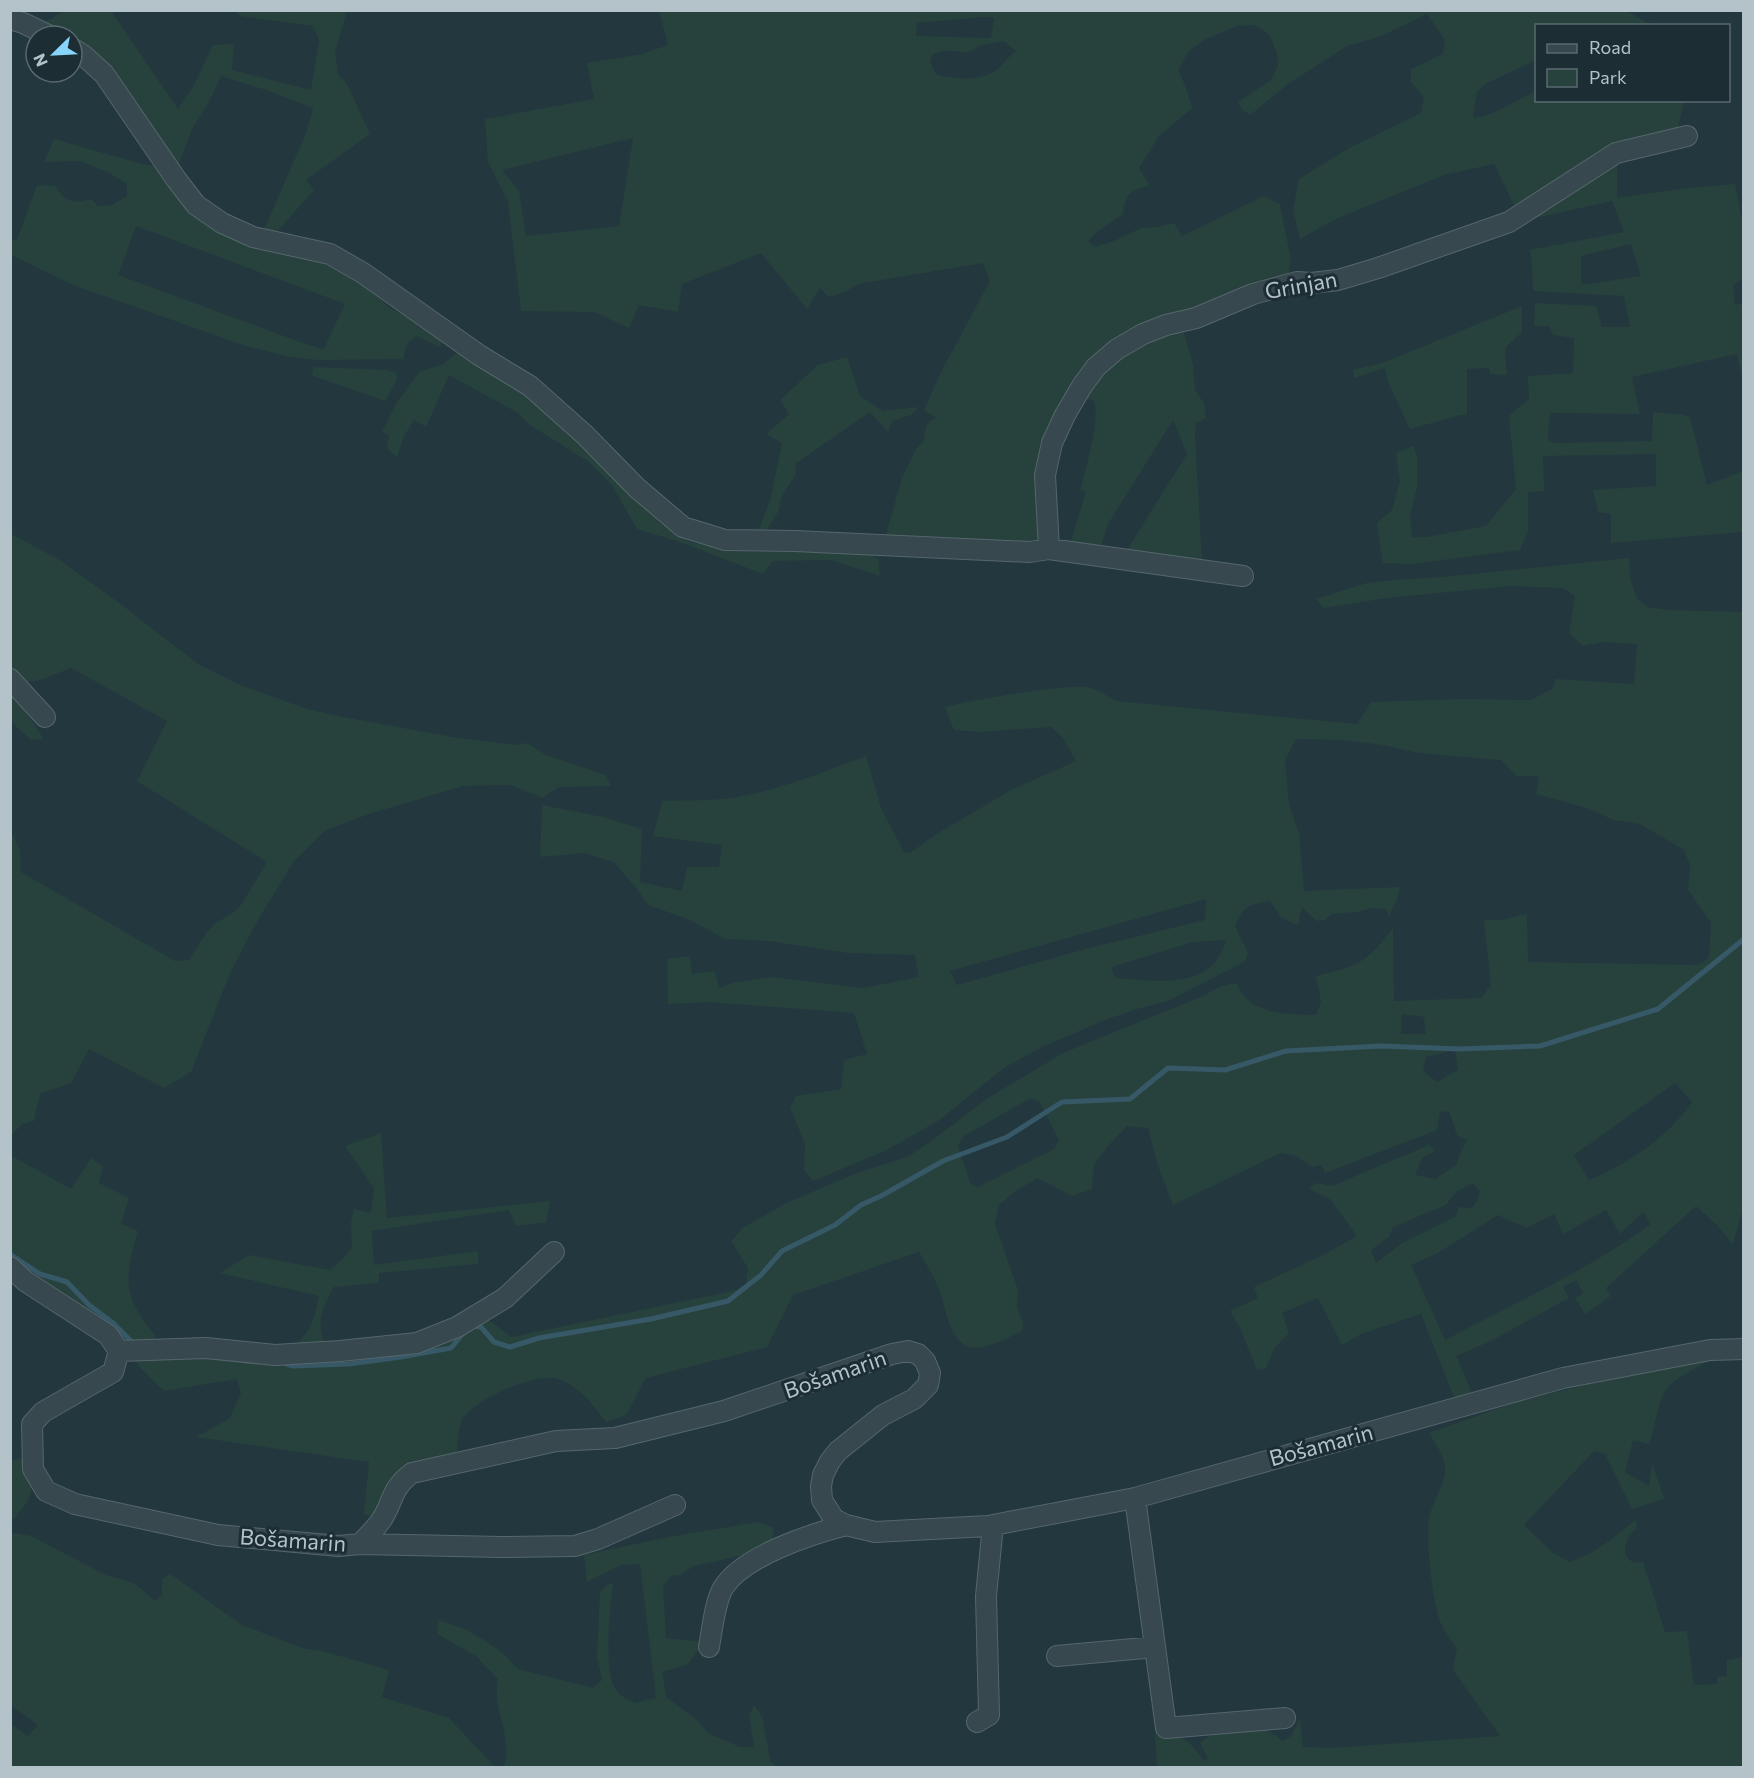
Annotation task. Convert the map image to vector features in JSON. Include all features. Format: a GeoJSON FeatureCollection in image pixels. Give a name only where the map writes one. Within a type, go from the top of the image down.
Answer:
{"type":"FeatureCollection","features":[{"type":"Feature","properties":{"kind":"street"},"geometry":{"type":"LineString","coordinates":[[10,19],[26,24]]}},
{"type":"Feature","properties":{"kind":"street"},"geometry":{"type":"LineString","coordinates":[[84,56],[104,74],[196,205],[222,223],[253,237],[330,254],[363,273],[479,355],[530,386],[585,435],[637,488],[683,527],[725,540],[795,540],[1030,552],[1049,549],[1243,576]]}},
{"type":"Feature","properties":{"kind":"street","name":"Grinjan"},"geometry":{"type":"LineString","coordinates":[[1049,549],[1045,475],[1052,443],[1082,386],[1096,368],[1117,349],[1143,334],[1166,325],[1196,318],[1253,294],[1297,282],[1311,283],[1348,277],[1509,222],[1616,153],[1687,136]]}},
{"type":"Feature","properties":{"kind":"street"},"geometry":{"type":"LineString","coordinates":[[10,679],[45,717]]}},
{"type":"Feature","properties":{"kind":"street"},"geometry":{"type":"LineString","coordinates":[[10,1267],[25,1281],[108,1335],[119,1351],[206,1348],[275,1355],[417,1343],[457,1327],[505,1298],[554,1252]]}},
{"type":"Feature","properties":{"kind":"street","name":"Bošamarin"},"geometry":{"type":"LineString","coordinates":[[119,1351],[113,1372],[43,1412],[32,1424],[33,1469],[46,1491],[75,1504],[218,1535],[339,1546],[360,1544],[381,1521],[400,1481],[412,1473],[556,1441],[615,1438],[724,1411],[892,1354],[908,1351],[918,1354],[925,1361],[930,1373],[928,1385],[914,1399],[883,1415],[838,1451],[823,1475],[822,1500],[834,1519],[846,1525],[876,1532],[993,1525],[1135,1498],[1563,1378],[1710,1350],[1743,1349]]}},
{"type":"Feature","properties":{"kind":"street"},"geometry":{"type":"LineString","coordinates":[[1135,1498],[1166,1728],[1285,1718]]}},
{"type":"Feature","properties":{"kind":"street"},"geometry":{"type":"LineString","coordinates":[[360,1544],[575,1546],[598,1539],[675,1504]]}},
{"type":"Feature","properties":{"kind":"street"},"geometry":{"type":"LineString","coordinates":[[709,1647],[713,1621],[723,1588],[739,1571],[771,1552],[813,1534],[846,1525]]}},
{"type":"Feature","properties":{"kind":"street"},"geometry":{"type":"LineString","coordinates":[[976,1722],[989,1715],[986,1596],[993,1525]]}},
{"type":"Feature","properties":{"kind":"street"},"geometry":{"type":"LineString","coordinates":[[1057,1656],[1155,1647]]}},
{"type":"Feature","properties":{"kind":"green space"},"geometry":{"type":"Polygon","coordinates":[[[659,10],[1627,11],[1649,24],[1535,24],[1535,60],[1487,83],[1477,92],[1473,116],[1476,118],[1491,114],[1535,92],[1535,102],[1684,102],[1677,132],[1517,211],[1494,164],[1444,175],[1336,219],[1300,239],[1293,210],[1299,179],[1349,148],[1421,113],[1424,97],[1411,82],[1411,69],[1443,54],[1445,40],[1427,14],[1379,37],[1347,46],[1288,84],[1250,115],[1242,110],[1238,102],[1271,80],[1278,66],[1277,53],[1269,34],[1254,25],[1237,26],[1204,40],[1189,51],[1178,69],[1192,108],[1159,136],[1139,168],[1150,186],[1133,191],[1128,197],[1123,214],[1088,241],[1094,247],[1114,241],[1141,228],[1174,223],[1182,236],[1264,196],[1280,204],[1291,260],[1288,275],[1234,292],[1182,313],[1154,319],[1132,328],[1115,339],[1063,402],[1041,539],[1035,544],[884,541],[902,478],[916,449],[924,440],[926,427],[936,418],[924,410],[942,370],[990,281],[983,263],[858,284],[845,292],[829,297],[820,288],[807,309],[761,253],[682,284],[678,312],[639,305],[629,328],[594,312],[521,311],[508,201],[488,162],[485,119],[594,99],[587,63],[642,54],[668,45],[659,10]],[[994,18],[917,23],[916,36],[991,38],[994,18]],[[1004,41],[982,45],[966,53],[949,51],[933,54],[930,62],[936,74],[951,78],[985,76],[993,73],[1016,51],[1004,41]],[[633,138],[502,170],[519,191],[526,236],[619,226],[633,138]]]}},
{"type":"Feature","properties":{"kind":"green space"},"geometry":{"type":"Polygon","coordinates":[[[65,11],[111,11],[178,109],[193,87],[213,45],[234,44],[232,70],[311,90],[319,40],[313,26],[240,16],[236,11],[347,11],[335,52],[338,75],[346,82],[370,134],[306,180],[314,190],[276,233],[263,232],[307,131],[313,108],[221,76],[210,100],[192,129],[176,171],[84,57],[84,24],[41,24],[65,11]]]}},
{"type":"Feature","properties":{"kind":"green space"},"geometry":{"type":"Polygon","coordinates":[[[54,139],[159,167],[170,184],[288,254],[328,265],[364,285],[390,308],[440,334],[441,348],[417,336],[407,343],[403,359],[318,360],[290,357],[243,345],[73,285],[11,255],[10,240],[17,240],[37,185],[55,186],[70,200],[91,199],[98,206],[112,205],[127,196],[127,184],[109,173],[80,161],[44,162],[54,139]],[[136,226],[118,275],[322,349],[345,304],[136,226]]]}},
{"type":"Feature","properties":{"kind":"green space"},"geometry":{"type":"Polygon","coordinates":[[[1617,161],[1617,198],[1735,184],[1744,231],[1743,278],[1733,286],[1735,305],[1743,303],[1743,380],[1737,354],[1632,377],[1640,414],[1550,413],[1548,440],[1555,443],[1652,441],[1653,412],[1690,417],[1707,485],[1743,471],[1743,532],[1611,543],[1611,514],[1598,512],[1593,490],[1656,486],[1656,454],[1543,456],[1544,491],[1528,492],[1528,531],[1520,550],[1411,564],[1383,563],[1377,523],[1392,510],[1400,481],[1396,453],[1413,446],[1417,457],[1417,487],[1410,516],[1412,537],[1426,537],[1486,526],[1516,489],[1509,416],[1529,399],[1528,376],[1573,373],[1574,338],[1553,335],[1549,326],[1534,326],[1535,303],[1596,306],[1602,327],[1630,327],[1624,296],[1533,291],[1530,250],[1624,232],[1612,201],[1526,220],[1617,161]],[[1631,244],[1581,256],[1581,285],[1641,276],[1631,244]]]}},
{"type":"Feature","properties":{"kind":"green space"},"geometry":{"type":"Polygon","coordinates":[[[1522,306],[1522,332],[1505,348],[1507,375],[1490,374],[1489,368],[1467,369],[1467,415],[1410,429],[1388,382],[1385,368],[1354,378],[1353,370],[1382,363],[1522,306]]]}},
{"type":"Feature","properties":{"kind":"green space"},"geometry":{"type":"Polygon","coordinates":[[[1182,326],[1193,364],[1195,390],[1204,403],[1206,418],[1196,423],[1195,435],[1202,562],[1127,550],[1187,454],[1173,420],[1108,524],[1101,547],[1070,544],[1086,492],[1080,490],[1092,444],[1095,417],[1093,400],[1080,398],[1120,353],[1182,326]]]}},
{"type":"Feature","properties":{"kind":"green space"},"geometry":{"type":"Polygon","coordinates":[[[458,352],[532,393],[660,523],[687,541],[715,548],[810,549],[870,554],[878,559],[880,576],[831,560],[773,561],[763,574],[683,543],[637,529],[612,485],[589,462],[530,425],[518,413],[449,375],[426,427],[414,420],[404,436],[397,457],[387,448],[389,435],[382,432],[396,404],[419,372],[443,364],[458,352]]]}},
{"type":"Feature","properties":{"kind":"green space"},"geometry":{"type":"Polygon","coordinates":[[[847,357],[860,396],[883,411],[919,407],[911,415],[892,421],[888,432],[870,412],[795,464],[796,474],[782,496],[778,512],[762,537],[756,537],[770,501],[782,443],[766,434],[789,414],[780,400],[818,365],[847,357]]]}},
{"type":"Feature","properties":{"kind":"green space"},"geometry":{"type":"Polygon","coordinates":[[[314,367],[387,370],[396,373],[397,380],[385,401],[311,375],[314,367]]]}},
{"type":"Feature","properties":{"kind":"green space"},"geometry":{"type":"Polygon","coordinates":[[[11,534],[58,559],[198,664],[240,685],[307,709],[343,717],[458,738],[517,745],[527,743],[546,755],[605,775],[611,786],[559,787],[542,798],[511,785],[463,786],[369,814],[326,830],[294,861],[255,925],[230,973],[191,1072],[164,1088],[89,1049],[71,1083],[40,1094],[34,1121],[22,1124],[12,1134],[10,830],[20,849],[21,872],[175,961],[189,960],[206,933],[242,904],[267,862],[137,781],[167,721],[71,668],[40,680],[27,682],[11,670],[11,534]]]}},
{"type":"Feature","properties":{"kind":"green space"},"geometry":{"type":"Polygon","coordinates":[[[1629,558],[1630,579],[1637,598],[1647,607],[1668,610],[1743,612],[1744,1201],[1733,1245],[1717,1225],[1696,1206],[1606,1288],[1611,1296],[1585,1314],[1575,1298],[1583,1293],[1576,1280],[1563,1287],[1569,1298],[1491,1341],[1456,1356],[1472,1392],[1458,1407],[1421,1314],[1361,1334],[1342,1345],[1318,1298],[1282,1313],[1289,1333],[1274,1349],[1266,1368],[1257,1370],[1240,1328],[1230,1311],[1258,1298],[1254,1287],[1319,1257],[1357,1236],[1330,1199],[1309,1189],[1317,1183],[1332,1186],[1429,1145],[1435,1151],[1422,1158],[1415,1175],[1435,1179],[1457,1164],[1467,1140],[1457,1135],[1449,1111],[1440,1112],[1437,1130],[1325,1173],[1321,1165],[1313,1167],[1296,1156],[1281,1153],[1173,1205],[1159,1169],[1148,1128],[1127,1126],[1094,1165],[1092,1189],[1072,1196],[1037,1178],[999,1205],[995,1224],[1018,1290],[1017,1308],[1023,1322],[1022,1331],[984,1347],[969,1347],[961,1342],[955,1335],[947,1317],[939,1289],[919,1252],[793,1295],[767,1347],[646,1378],[626,1415],[606,1422],[591,1402],[579,1391],[558,1379],[535,1379],[491,1396],[468,1412],[462,1420],[457,1457],[412,1468],[391,1479],[373,1516],[364,1515],[369,1462],[196,1437],[230,1418],[241,1393],[237,1379],[164,1391],[140,1368],[132,1355],[328,1357],[484,1316],[511,1337],[733,1291],[746,1284],[748,1268],[731,1241],[743,1228],[786,1203],[857,1173],[907,1157],[988,1098],[1063,1053],[1203,996],[1221,986],[1237,983],[1242,994],[1250,1001],[1270,1011],[1316,1015],[1321,1002],[1316,976],[1343,969],[1361,961],[1393,928],[1394,1001],[1481,998],[1491,985],[1484,920],[1501,920],[1527,914],[1528,962],[1698,965],[1709,958],[1711,923],[1688,890],[1690,865],[1684,850],[1640,824],[1613,820],[1587,808],[1536,794],[1539,776],[1517,776],[1501,760],[1419,753],[1344,740],[1296,739],[1285,760],[1289,805],[1299,833],[1304,891],[1400,887],[1389,917],[1386,909],[1372,908],[1331,914],[1325,920],[1317,921],[1302,908],[1300,922],[1296,925],[1281,917],[1270,901],[1252,905],[1241,914],[1235,926],[1248,953],[1246,960],[1240,964],[1168,1001],[1105,1020],[1042,1047],[1004,1068],[938,1121],[885,1151],[813,1181],[804,1170],[805,1144],[790,1107],[796,1096],[841,1089],[844,1060],[867,1054],[854,1013],[709,1002],[668,1004],[667,959],[690,956],[692,974],[715,971],[719,988],[732,983],[771,977],[863,988],[919,977],[915,955],[848,953],[769,941],[725,939],[690,920],[648,905],[614,862],[584,853],[540,857],[542,805],[603,817],[642,829],[640,882],[682,891],[687,867],[719,867],[722,845],[653,836],[662,801],[708,800],[742,796],[796,782],[866,756],[881,808],[904,852],[910,853],[938,833],[1013,789],[1076,761],[1063,738],[1051,727],[981,732],[954,730],[945,707],[1020,693],[1064,688],[1091,688],[1116,701],[1357,724],[1371,702],[1465,699],[1531,700],[1552,689],[1556,679],[1634,684],[1637,644],[1602,642],[1583,646],[1569,633],[1575,596],[1563,588],[1510,586],[1387,598],[1324,608],[1316,599],[1367,583],[1629,558]],[[1206,899],[950,971],[957,985],[1089,948],[1205,920],[1206,899]],[[1226,940],[1193,942],[1111,967],[1115,978],[1148,981],[1181,979],[1209,968],[1219,956],[1226,940]],[[1402,1014],[1401,1034],[1426,1034],[1424,1017],[1402,1014]],[[1455,1050],[1426,1057],[1423,1071],[1437,1082],[1458,1070],[1455,1050]],[[1675,1083],[1574,1155],[1589,1180],[1618,1166],[1646,1148],[1682,1115],[1692,1102],[1675,1083]],[[1031,1098],[964,1136],[958,1146],[970,1183],[978,1187],[1054,1149],[1059,1140],[1040,1103],[1031,1098]],[[1473,1183],[1456,1192],[1446,1205],[1393,1227],[1389,1237],[1371,1250],[1376,1263],[1402,1243],[1455,1217],[1459,1207],[1472,1208],[1480,1191],[1473,1183]],[[1606,1210],[1563,1234],[1554,1214],[1526,1228],[1498,1215],[1436,1254],[1411,1265],[1445,1340],[1577,1271],[1651,1224],[1643,1212],[1620,1234],[1606,1210]]]}},
{"type":"Feature","properties":{"kind":"green space"},"geometry":{"type":"Polygon","coordinates":[[[10,692],[44,739],[31,740],[11,722],[10,692]]]}},
{"type":"Feature","properties":{"kind":"green space"},"geometry":{"type":"Polygon","coordinates":[[[381,1133],[387,1218],[550,1201],[546,1222],[516,1226],[509,1210],[372,1231],[374,1265],[478,1251],[478,1264],[379,1273],[379,1283],[334,1287],[322,1315],[321,1329],[325,1345],[295,1346],[312,1323],[319,1296],[220,1273],[249,1255],[330,1270],[344,1258],[352,1247],[351,1222],[354,1209],[371,1213],[374,1188],[345,1146],[381,1133]]]}},
{"type":"Feature","properties":{"kind":"green space"},"geometry":{"type":"Polygon","coordinates":[[[10,1155],[71,1189],[91,1158],[103,1166],[99,1183],[129,1198],[121,1224],[138,1231],[130,1262],[129,1286],[137,1309],[156,1336],[150,1342],[128,1349],[11,1261],[10,1155]]]}},
{"type":"Feature","properties":{"kind":"green space"},"geometry":{"type":"Polygon","coordinates":[[[1722,1355],[1686,1373],[1669,1386],[1659,1405],[1649,1444],[1633,1440],[1625,1472],[1649,1486],[1652,1462],[1664,1499],[1632,1509],[1605,1454],[1594,1451],[1524,1525],[1553,1553],[1570,1562],[1597,1549],[1635,1520],[1637,1528],[1628,1538],[1626,1556],[1629,1560],[1643,1562],[1665,1632],[1687,1631],[1694,1685],[1717,1684],[1717,1677],[1727,1676],[1727,1660],[1743,1657],[1743,1767],[1157,1767],[1154,1713],[1161,1733],[1186,1741],[1204,1761],[1208,1758],[1200,1743],[1219,1732],[1241,1727],[1253,1728],[1274,1734],[1282,1741],[1291,1736],[1300,1718],[1303,1747],[1331,1748],[1500,1736],[1453,1670],[1457,1649],[1440,1621],[1434,1599],[1428,1530],[1430,1513],[1444,1480],[1445,1467],[1441,1454],[1429,1433],[1516,1402],[1700,1357],[1722,1355]]]}},
{"type":"Feature","properties":{"kind":"green space"},"geometry":{"type":"Polygon","coordinates":[[[23,1458],[31,1490],[26,1503],[14,1519],[11,1517],[11,1460],[23,1458]]]}},
{"type":"Feature","properties":{"kind":"green space"},"geometry":{"type":"Polygon","coordinates":[[[758,1522],[774,1528],[772,1540],[748,1554],[694,1566],[680,1575],[671,1576],[663,1587],[666,1638],[705,1642],[687,1665],[662,1672],[666,1697],[697,1720],[708,1733],[740,1747],[754,1747],[749,1716],[754,1705],[762,1717],[771,1763],[780,1767],[504,1767],[506,1745],[497,1701],[498,1679],[476,1656],[437,1634],[438,1620],[465,1629],[484,1640],[503,1653],[518,1669],[593,1688],[602,1680],[597,1657],[600,1592],[613,1583],[608,1638],[612,1681],[620,1694],[635,1703],[656,1698],[640,1564],[621,1565],[587,1582],[584,1555],[668,1537],[758,1522]]]}},
{"type":"Feature","properties":{"kind":"green space"},"geometry":{"type":"Polygon","coordinates":[[[10,1532],[31,1536],[106,1575],[134,1583],[155,1601],[162,1595],[162,1580],[169,1573],[242,1625],[302,1648],[326,1652],[389,1670],[382,1697],[449,1718],[495,1767],[11,1767],[11,1724],[28,1736],[38,1725],[11,1705],[10,1532]]]}},
{"type":"Feature","properties":{"kind":"waterway"},"geometry":{"type":"LineString","coordinates":[[472,1326],[481,1327],[494,1342],[510,1347],[539,1338],[651,1319],[728,1301],[761,1275],[782,1251],[835,1225],[861,1205],[943,1161],[1007,1137],[1062,1102],[1130,1099],[1168,1068],[1225,1070],[1286,1051],[1381,1046],[1460,1049],[1540,1046],[1658,1009],[1744,939]]}},
{"type":"Feature","properties":{"kind":"waterway"},"geometry":{"type":"LineString","coordinates":[[10,1254],[40,1274],[67,1282],[89,1305],[113,1323],[134,1344]]}},
{"type":"Feature","properties":{"kind":"waterway"},"geometry":{"type":"LineString","coordinates":[[280,1362],[292,1366],[349,1364],[401,1357],[451,1348],[465,1331]]}}]}
